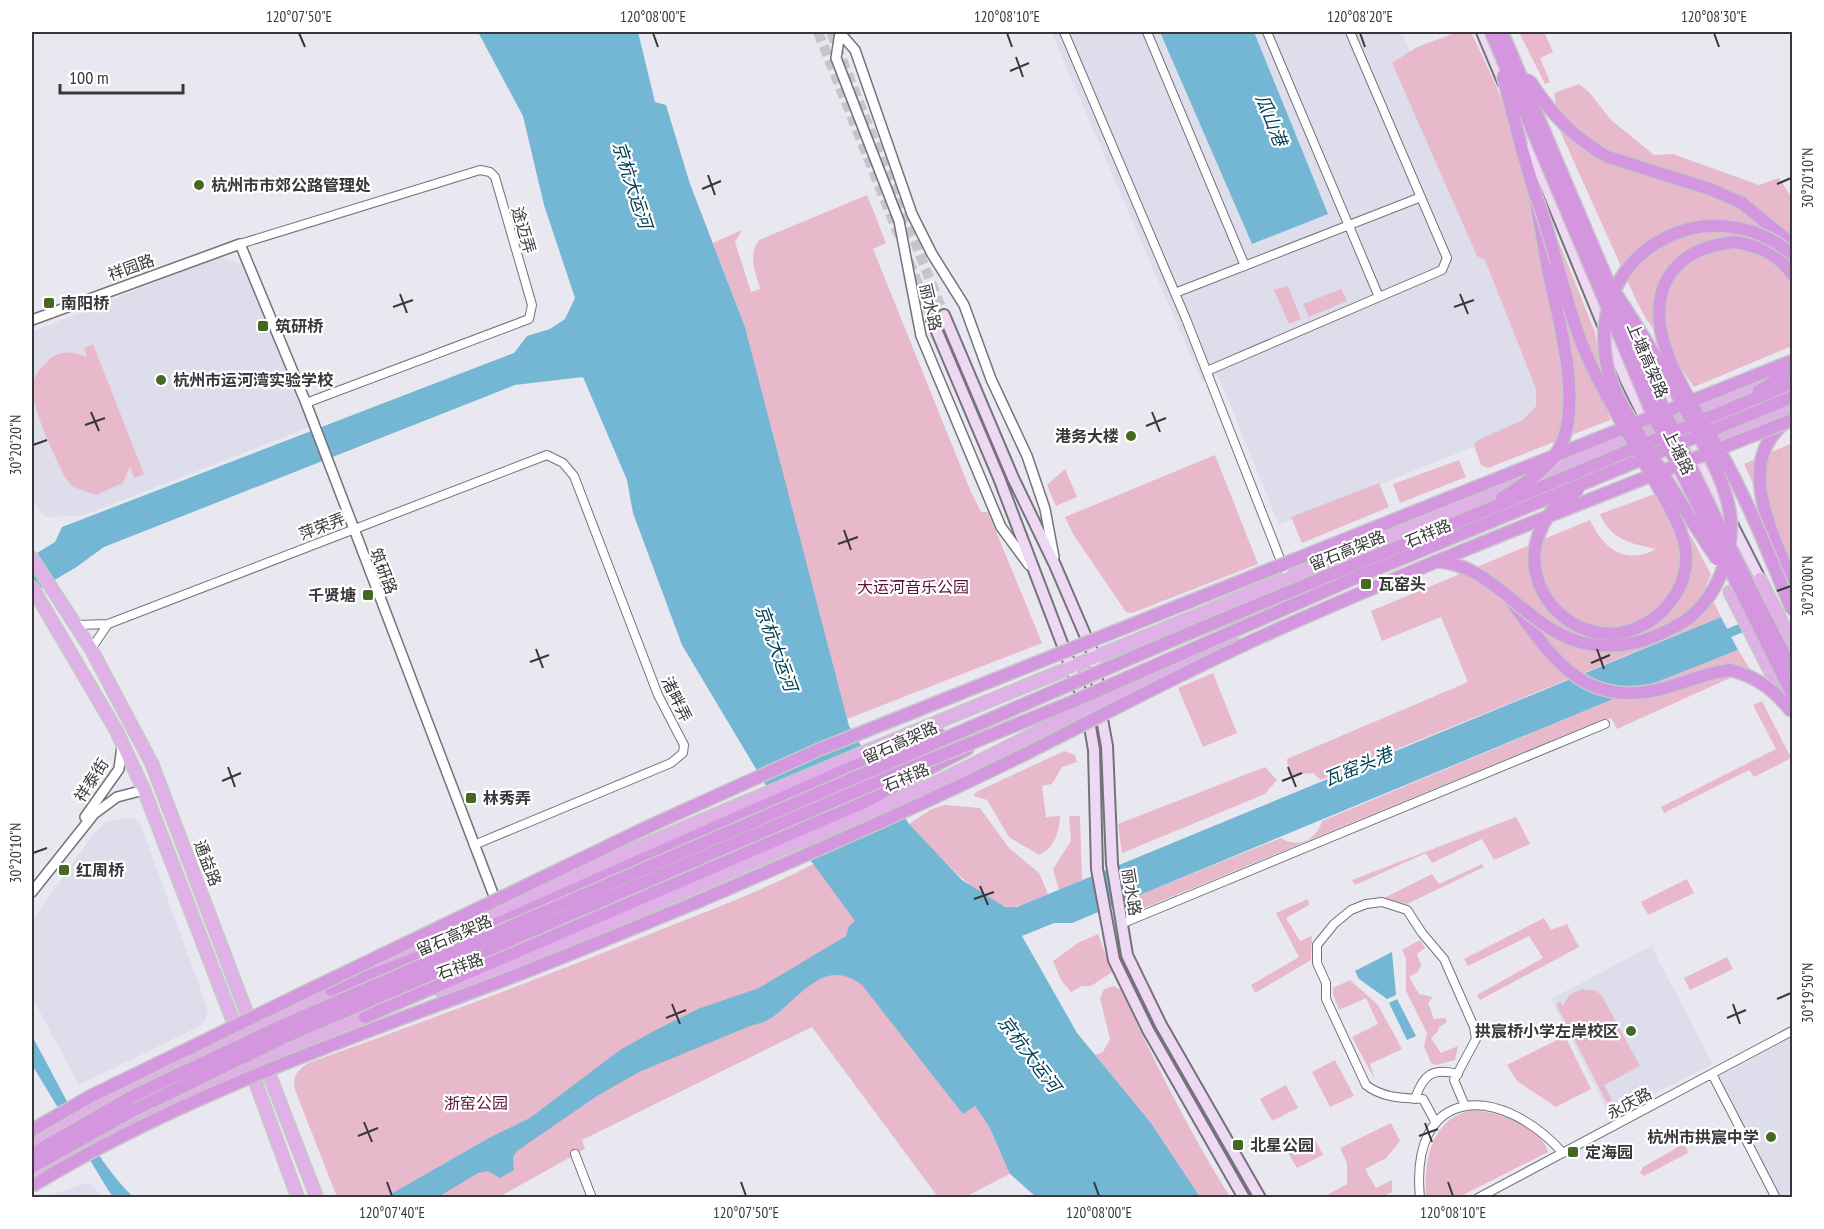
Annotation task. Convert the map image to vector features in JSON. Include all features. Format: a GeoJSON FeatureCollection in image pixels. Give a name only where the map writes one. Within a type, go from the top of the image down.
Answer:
{"type":"FeatureCollection","features":[{"type":"Feature","properties":{"kind":"highway"},"geometry":{"type":"LineString","coordinates":[[1472,517],[1532,478],[1555,455],[1566,434],[1569,418],[1569,385],[1534,191],[1498,33]]}},
{"type":"Feature","properties":{"kind":"highway","name":"上塘高架路"},"geometry":{"type":"LineString","coordinates":[[1498,33],[1508,47],[1669,424],[1722,536],[1792,669]]}},
{"type":"Feature","properties":{"kind":"highway","name":"上塘高架路"},"geometry":{"type":"LineString","coordinates":[[1498,33],[1653,416],[1735,592],[1792,694]]}},
{"type":"Feature","properties":{"kind":"highway"},"geometry":{"type":"LineString","coordinates":[[1508,47],[1538,95],[1579,140],[1623,164],[1710,189],[1742,202],[1792,244]]}},
{"type":"Feature","properties":{"kind":"highway"},"geometry":{"type":"LineString","coordinates":[[1534,191],[1546,222],[1568,303],[1592,367],[1669,506],[1684,540],[1686,554],[1683,576],[1668,607],[1644,625],[1619,634],[1584,630],[1562,617],[1546,599],[1539,580],[1536,556],[1540,529],[1556,506],[1594,478]]}},
{"type":"Feature","properties":{"kind":"highway"},"geometry":{"type":"LineString","coordinates":[[1735,592],[1693,524],[1645,432],[1615,389],[1606,362],[1604,333],[1616,284],[1629,266],[1649,246],[1666,237],[1699,226],[1730,226],[1752,231],[1777,242],[1792,254]]}},
{"type":"Feature","properties":{"kind":"highway"},"geometry":{"type":"LineString","coordinates":[[1792,274],[1778,258],[1754,245],[1735,242],[1713,245],[1692,253],[1676,266],[1666,282],[1661,297],[1658,322],[1665,347],[1730,468],[1792,610]]}},
{"type":"Feature","properties":{"kind":"highway"},"geometry":{"type":"LineString","coordinates":[[1350,580],[1412,562],[1444,562],[1475,572],[1547,626],[1579,642],[1610,646],[1640,643],[1668,632],[1690,617],[1710,594],[1724,566],[1730,515],[1716,469],[1635,321],[1608,282]]}},
{"type":"Feature","properties":{"kind":"highway"},"geometry":{"type":"LineString","coordinates":[[1742,403],[1782,376],[1792,362]]}},
{"type":"Feature","properties":{"kind":"highway","name":"留石高架路"},"geometry":{"type":"LineString","coordinates":[[32,1130],[91,1096],[315,987],[652,825],[818,750],[1792,362]]}},
{"type":"Feature","properties":{"kind":"highway","name":"留石高架路"},"geometry":{"type":"LineString","coordinates":[[32,1154],[133,1096],[268,1032],[1168,642],[1792,383]]}},
{"type":"Feature","properties":{"kind":"highway","name":"留石高架路"},"geometry":{"type":"LineString","coordinates":[[32,1167],[139,1107],[285,1037],[1350,580],[1792,397]]}},
{"type":"Feature","properties":{"kind":"highway"},"geometry":{"type":"LineString","coordinates":[[1792,419],[1768,443],[1760,467],[1758,484],[1764,508],[1792,582]]}},
{"type":"Feature","properties":{"kind":"highway"},"geometry":{"type":"LineString","coordinates":[[32,1186],[137,1127],[260,1072],[610,939],[771,870],[966,782],[1219,656],[1324,609],[1451,554],[1792,419]]}},
{"type":"Feature","properties":{"kind":"highway"},"geometry":{"type":"LineString","coordinates":[[1506,596],[1544,647],[1568,672],[1592,686],[1616,692],[1639,693],[1665,688],[1715,671],[1731,670],[1749,674],[1761,682],[1792,713]]}},
{"type":"Feature","properties":{"kind":"highway"},"geometry":{"type":"LineString","coordinates":[[331,990],[433,952],[852,767],[1004,713]]}},
{"type":"Feature","properties":{"kind":"highway"},"geometry":{"type":"LineString","coordinates":[[365,1017],[862,802],[938,766],[994,734]]}},
{"type":"Feature","properties":{"kind":"main road","name":"上塘路"},"geometry":{"type":"LineString","coordinates":[[1482,32],[1645,432],[1663,456],[1735,592],[1764,658],[1792,713]]}},
{"type":"Feature","properties":{"kind":"main road","name":"上塘路"},"geometry":{"type":"LineString","coordinates":[[1498,33],[1595,251],[1792,643]]}},
{"type":"Feature","properties":{"kind":"main road","name":"丽水路"},"geometry":{"type":"LineString","coordinates":[[944,315],[1013,478],[1055,565],[1095,658],[1099,703],[1107,746],[1112,864],[1127,955],[1161,1025],[1260,1197]]}},
{"type":"Feature","properties":{"kind":"main road","name":"丽水路"},"geometry":{"type":"LineString","coordinates":[[932,320],[999,478],[1086,709],[1094,750],[1097,869],[1114,960],[1148,1030],[1244,1197]]}},
{"type":"Feature","properties":{"kind":"main road","name":"石祥路"},"geometry":{"type":"LineString","coordinates":[[32,1141],[81,1113],[252,1027],[499,909],[1070,667],[1465,503],[1792,372]]}},
{"type":"Feature","properties":{"kind":"main road","name":"石祥路"},"geometry":{"type":"LineString","coordinates":[[32,1175],[249,1063],[365,1017],[515,964],[916,790],[1099,703],[1150,675],[1296,608],[1472,532],[1792,405]]}},
{"type":"Feature","properties":{"kind":"main road","name":"通益路"},"geometry":{"type":"LineString","coordinates":[[32,558],[91,650],[153,764],[316,1197]]}},
{"type":"Feature","properties":{"kind":"main road","name":"通益路"},"geometry":{"type":"LineString","coordinates":[[34,590],[121,741],[144,790],[298,1197]]}},
{"type":"Feature","properties":{"kind":"main road"},"geometry":{"type":"LineString","coordinates":[[166,846],[191,865]]}},
{"type":"Feature","properties":{"kind":"street","name":"丽水路"},"geometry":{"type":"LineString","coordinates":[[840,32],[855,50],[912,214],[932,254],[964,305],[992,379],[1027,456],[1046,509],[1055,565]]}},
{"type":"Feature","properties":{"kind":"street","name":"丽水路"},"geometry":{"type":"LineString","coordinates":[[840,32],[836,58],[899,221],[921,336],[1001,527],[1035,573]]}},
{"type":"Feature","properties":{"kind":"street"},"geometry":{"type":"LineString","coordinates":[[1064,32],[1207,371],[1287,577]]}},
{"type":"Feature","properties":{"kind":"street"},"geometry":{"type":"LineString","coordinates":[[1147,32],[1245,266]]}},
{"type":"Feature","properties":{"kind":"street"},"geometry":{"type":"LineString","coordinates":[[1267,32],[1379,297]]}},
{"type":"Feature","properties":{"kind":"street"},"geometry":{"type":"LineString","coordinates":[[1207,371],[1442,270],[1447,258],[1350,32]]}},
{"type":"Feature","properties":{"kind":"street","name":"途迈弄"},"geometry":{"type":"LineString","coordinates":[[240,244],[480,170],[490,172],[495,177],[532,305],[529,319],[306,403]]}},
{"type":"Feature","properties":{"kind":"street"},"geometry":{"type":"LineString","coordinates":[[1175,293],[1420,197]]}},
{"type":"Feature","properties":{"kind":"street","name":"祥园路"},"geometry":{"type":"LineString","coordinates":[[32,320],[240,244]]}},
{"type":"Feature","properties":{"kind":"street","name":"筑研路"},"geometry":{"type":"LineString","coordinates":[[240,244],[306,403],[352,529],[499,909]]}},
{"type":"Feature","properties":{"kind":"street","name":"萍荣弄"},"geometry":{"type":"LineString","coordinates":[[76,625],[108,624],[547,455]]}},
{"type":"Feature","properties":{"kind":"street","name":"渚畔弄"},"geometry":{"type":"LineString","coordinates":[[474,845],[671,763],[683,753],[684,745],[658,695],[574,476],[563,463],[547,455]]}},
{"type":"Feature","properties":{"kind":"street"},"geometry":{"type":"LineString","coordinates":[[91,650],[108,624]]}},
{"type":"Feature","properties":{"kind":"street"},"geometry":{"type":"LineString","coordinates":[[1121,924],[1605,724]]}},
{"type":"Feature","properties":{"kind":"street","name":"祥泰街"},"geometry":{"type":"LineString","coordinates":[[78,832],[80,822],[120,769],[121,741]]}},
{"type":"Feature","properties":{"kind":"street","name":"祥泰街"},"geometry":{"type":"LineString","coordinates":[[32,892],[78,832],[105,805],[117,797],[144,790]]}},
{"type":"Feature","properties":{"kind":"street"},"geometry":{"type":"LineString","coordinates":[[1436,1124],[1422,1099],[1382,1094],[1366,1085],[1326,999],[1326,983],[1317,963],[1317,945],[1334,924],[1351,910],[1365,904],[1382,902],[1407,910],[1422,933],[1444,959],[1474,1027],[1476,1039],[1454,1080],[1465,1106]]}},
{"type":"Feature","properties":{"kind":"street","name":"永庆路"},"geometry":{"type":"LineString","coordinates":[[1478,1197],[1792,1031]]}},
{"type":"Feature","properties":{"kind":"street"},"geometry":{"type":"LineString","coordinates":[[1416,1099],[1420,1083],[1429,1075],[1439,1072],[1458,1074]]}},
{"type":"Feature","properties":{"kind":"street"},"geometry":{"type":"LineString","coordinates":[[1712,1074],[1776,1197]]}},
{"type":"Feature","properties":{"kind":"street"},"geometry":{"type":"LineString","coordinates":[[1420,1197],[1418,1178],[1422,1152],[1428,1134],[1454,1108],[1488,1104],[1517,1115],[1563,1153]]}},
{"type":"Feature","properties":{"kind":"street"},"geometry":{"type":"LineString","coordinates":[[575,1154],[592,1197]]}},
{"type":"Feature","properties":{"kind":"shaded area","name":"瓜山港"},"geometry":{"type":"Polygon","coordinates":[[[1051,32],[1160,32],[1253,244],[1327,214],[1254,32],[1401,32],[1411,53],[1392,63],[1477,256],[1485,260],[1536,389],[1536,406],[1527,425],[1279,525],[1218,375],[1202,382],[1051,32]]]}},
{"type":"Feature","properties":{"kind":"shaded area","name":"杭州市运河湾实验学校"},"geometry":{"type":"Polygon","coordinates":[[[220,256],[243,265],[310,427],[82,516],[45,517],[32,500],[32,332],[220,256]]]}},
{"type":"Feature","properties":{"kind":"shaded area"},"geometry":{"type":"Polygon","coordinates":[[[133,817],[141,826],[208,1010],[206,1020],[198,1027],[79,1085],[32,997],[32,922],[93,834],[106,822],[133,817]]]}},
{"type":"Feature","properties":{"kind":"shaded area","name":"拱宸桥小学左岸校区"},"geometry":{"type":"Polygon","coordinates":[[[1651,946],[1713,1064],[1610,1116],[1551,999],[1651,946]]]}},
{"type":"Feature","properties":{"kind":"shaded area","name":"杭州市拱宸中学"},"geometry":{"type":"Polygon","coordinates":[[[1792,1037],[1792,1197],[1781,1197],[1719,1077],[1792,1037]]]}},
{"type":"Feature","properties":{"kind":"shaded area"},"geometry":{"type":"Polygon","coordinates":[[[89,1182],[102,1197],[44,1197],[89,1182]]]}},
{"type":"Feature","properties":{"kind":"green space"},"geometry":{"type":"Polygon","coordinates":[[[1458,32],[1471,32],[1494,81],[1595,332],[1604,400],[1610,420],[1488,468],[1481,465],[1474,445],[1478,440],[1523,420],[1536,406],[1536,389],[1485,260],[1477,256],[1392,63],[1417,47],[1458,32]]]}},
{"type":"Feature","properties":{"kind":"green space"},"geometry":{"type":"Polygon","coordinates":[[[1519,32],[1544,32],[1553,52],[1540,58],[1550,82],[1545,84],[1519,32]]]}},
{"type":"Feature","properties":{"kind":"green space"},"geometry":{"type":"Polygon","coordinates":[[[1579,84],[1589,92],[1611,120],[1654,155],[1673,154],[1759,185],[1779,178],[1792,198],[1792,346],[1694,387],[1637,302],[1561,133],[1554,93],[1579,84]]]}},
{"type":"Feature","properties":{"kind":"green space","name":"大运河音乐公园"},"geometry":{"type":"Polygon","coordinates":[[[867,195],[886,243],[873,249],[971,492],[981,512],[988,512],[1042,643],[847,719],[745,327],[713,243],[742,230],[735,242],[751,292],[760,289],[753,258],[759,240],[867,195]]]}},
{"type":"Feature","properties":{"kind":"green space"},"geometry":{"type":"Polygon","coordinates":[[[1288,286],[1301,319],[1289,324],[1274,290],[1288,286]]]}},
{"type":"Feature","properties":{"kind":"green space"},"geometry":{"type":"Polygon","coordinates":[[[1341,289],[1347,301],[1309,317],[1303,304],[1341,289]]]}},
{"type":"Feature","properties":{"kind":"green space"},"geometry":{"type":"Polygon","coordinates":[[[93,344],[144,474],[134,478],[130,467],[123,483],[96,495],[73,487],[65,477],[44,431],[33,394],[35,378],[52,357],[67,353],[87,357],[84,348],[93,344]]]}},
{"type":"Feature","properties":{"kind":"green space"},"geometry":{"type":"Polygon","coordinates":[[[1792,443],[1792,569],[1744,464],[1792,443]]]}},
{"type":"Feature","properties":{"kind":"green space"},"geometry":{"type":"Polygon","coordinates":[[[1215,455],[1258,564],[1132,613],[1126,612],[1073,534],[1065,517],[1215,455]]]}},
{"type":"Feature","properties":{"kind":"green space"},"geometry":{"type":"Polygon","coordinates":[[[1459,460],[1466,477],[1400,503],[1393,484],[1459,460]]]}},
{"type":"Feature","properties":{"kind":"green space"},"geometry":{"type":"Polygon","coordinates":[[[1065,469],[1077,497],[1056,506],[1047,485],[1065,469]]]}},
{"type":"Feature","properties":{"kind":"green space"},"geometry":{"type":"Polygon","coordinates":[[[1379,483],[1389,507],[1302,543],[1291,517],[1379,483]]]}},
{"type":"Feature","properties":{"kind":"green space"},"geometry":{"type":"Polygon","coordinates":[[[1655,494],[1692,538],[1711,575],[1706,586],[1721,617],[1321,780],[1313,773],[1289,775],[1287,759],[1468,682],[1441,617],[1382,641],[1371,611],[1590,520],[1601,539],[1616,551],[1634,556],[1645,554],[1656,549],[1622,539],[1609,529],[1600,514],[1655,494]]]}},
{"type":"Feature","properties":{"kind":"green space"},"geometry":{"type":"Polygon","coordinates":[[[1738,650],[1750,669],[1617,729],[1611,718],[1577,730],[1130,914],[1127,900],[1281,838],[1293,843],[1306,841],[1316,833],[1322,821],[1606,702],[1738,650]]]}},
{"type":"Feature","properties":{"kind":"green space"},"geometry":{"type":"Polygon","coordinates":[[[1213,673],[1237,733],[1203,747],[1178,688],[1213,673]]]}},
{"type":"Feature","properties":{"kind":"green space"},"geometry":{"type":"Polygon","coordinates":[[[1762,701],[1791,758],[1754,777],[1749,770],[1664,813],[1661,807],[1776,749],[1753,705],[1762,701]]]}},
{"type":"Feature","properties":{"kind":"green space"},"geometry":{"type":"Polygon","coordinates":[[[1064,751],[1075,755],[1077,762],[1062,767],[1052,784],[1042,786],[1046,817],[1060,816],[1055,839],[1049,848],[1039,855],[1009,837],[987,800],[974,796],[976,792],[1064,751]]]}},
{"type":"Feature","properties":{"kind":"green space"},"geometry":{"type":"Polygon","coordinates":[[[1265,767],[1277,780],[1265,794],[1122,853],[1118,824],[1265,767]]]}},
{"type":"Feature","properties":{"kind":"green space"},"geometry":{"type":"Polygon","coordinates":[[[945,805],[980,808],[1009,848],[1039,873],[1048,894],[1023,905],[1008,907],[997,904],[970,885],[909,824],[932,809],[945,805]]]}},
{"type":"Feature","properties":{"kind":"green space"},"geometry":{"type":"Polygon","coordinates":[[[1069,816],[1080,816],[1082,880],[1059,890],[1053,869],[1071,841],[1069,816]]]}},
{"type":"Feature","properties":{"kind":"green space"},"geometry":{"type":"Polygon","coordinates":[[[1516,817],[1530,844],[1494,860],[1482,839],[1432,863],[1426,853],[1355,885],[1352,880],[1516,817]]]}},
{"type":"Feature","properties":{"kind":"green space","name":"浙窑公园"},"geometry":{"type":"Polygon","coordinates":[[[830,855],[1048,1154],[965,1197],[938,1197],[812,1027],[582,1140],[585,1149],[499,1197],[337,1197],[295,1090],[296,1074],[308,1063],[608,951],[764,888],[830,855]]]}},
{"type":"Feature","properties":{"kind":"green space"},"geometry":{"type":"Polygon","coordinates":[[[1482,864],[1484,867],[1407,904],[1384,898],[1432,874],[1439,884],[1482,864]]]}},
{"type":"Feature","properties":{"kind":"green space"},"geometry":{"type":"Polygon","coordinates":[[[1687,879],[1694,893],[1648,915],[1641,902],[1687,879]]]}},
{"type":"Feature","properties":{"kind":"green space"},"geometry":{"type":"Polygon","coordinates":[[[1308,899],[1309,905],[1286,918],[1300,941],[1312,936],[1311,960],[1255,993],[1251,985],[1299,957],[1276,913],[1308,899]]]}},
{"type":"Feature","properties":{"kind":"green space"},"geometry":{"type":"Polygon","coordinates":[[[1544,918],[1551,930],[1567,924],[1579,947],[1480,1000],[1477,995],[1543,958],[1529,936],[1468,966],[1464,959],[1544,918]]]}},
{"type":"Feature","properties":{"kind":"green space"},"geometry":{"type":"Polygon","coordinates":[[[1098,934],[1112,972],[1091,986],[1082,986],[1071,992],[1061,980],[1053,961],[1078,943],[1098,934]]]}},
{"type":"Feature","properties":{"kind":"green space"},"geometry":{"type":"Polygon","coordinates":[[[1420,940],[1425,948],[1417,954],[1421,965],[1418,972],[1409,977],[1419,994],[1433,997],[1428,1003],[1434,1019],[1445,1018],[1447,1022],[1439,1027],[1431,1038],[1441,1053],[1458,1046],[1455,1060],[1437,1065],[1431,1063],[1424,1046],[1427,1033],[1406,991],[1406,959],[1402,950],[1420,940]]]}},
{"type":"Feature","properties":{"kind":"green space"},"geometry":{"type":"Polygon","coordinates":[[[1727,957],[1733,969],[1690,990],[1684,978],[1727,957]]]}},
{"type":"Feature","properties":{"kind":"green space"},"geometry":{"type":"Polygon","coordinates":[[[1350,980],[1378,1005],[1402,1049],[1370,1064],[1375,1080],[1352,1037],[1378,1024],[1366,998],[1339,1010],[1333,994],[1333,988],[1350,980]]]}},
{"type":"Feature","properties":{"kind":"green space"},"geometry":{"type":"Polygon","coordinates":[[[1114,986],[1121,990],[1172,1095],[1230,1197],[1200,1197],[1151,1123],[1095,1055],[1103,1052],[1110,1039],[1100,998],[1104,989],[1114,986]]]}},
{"type":"Feature","properties":{"kind":"green space"},"geometry":{"type":"Polygon","coordinates":[[[1582,989],[1597,991],[1602,996],[1640,1066],[1604,1085],[1612,1100],[1607,1103],[1556,1004],[1560,1002],[1563,1006],[1569,995],[1582,989]]]}},
{"type":"Feature","properties":{"kind":"green space"},"geometry":{"type":"Polygon","coordinates":[[[1565,1036],[1591,1089],[1556,1107],[1517,1081],[1507,1065],[1565,1036]]]}},
{"type":"Feature","properties":{"kind":"green space"},"geometry":{"type":"Polygon","coordinates":[[[1335,1060],[1354,1096],[1330,1107],[1312,1072],[1335,1060]]]}},
{"type":"Feature","properties":{"kind":"green space"},"geometry":{"type":"Polygon","coordinates":[[[1286,1085],[1298,1108],[1272,1121],[1260,1099],[1286,1085]]]}},
{"type":"Feature","properties":{"kind":"green space"},"geometry":{"type":"Polygon","coordinates":[[[1473,1110],[1506,1117],[1527,1127],[1543,1142],[1548,1152],[1459,1197],[1426,1197],[1426,1170],[1433,1143],[1447,1122],[1473,1110]]]}},
{"type":"Feature","properties":{"kind":"green space"},"geometry":{"type":"Polygon","coordinates":[[[1391,1123],[1400,1141],[1386,1158],[1365,1169],[1376,1188],[1392,1180],[1392,1192],[1382,1197],[1323,1197],[1347,1184],[1347,1163],[1340,1148],[1391,1123]]]}},
{"type":"Feature","properties":{"kind":"green space"},"geometry":{"type":"Polygon","coordinates":[[[1313,1135],[1323,1155],[1297,1168],[1286,1149],[1313,1135]]]}},
{"type":"Feature","properties":{"kind":"green space"},"geometry":{"type":"Polygon","coordinates":[[[1680,1146],[1686,1146],[1688,1153],[1644,1176],[1640,1173],[1643,1167],[1680,1146]]]}},
{"type":"Feature","properties":{"kind":"water","name":"京杭大运河"},"geometry":{"type":"Polygon","coordinates":[[[478,32],[638,32],[655,102],[666,105],[690,184],[745,327],[849,726],[909,824],[962,880],[1005,907],[1017,907],[1721,617],[1738,650],[1606,702],[1072,923],[1054,923],[1022,936],[1077,1033],[1151,1123],[1200,1197],[1036,1197],[1010,1174],[989,1126],[975,1106],[963,1114],[862,985],[848,977],[835,975],[811,984],[768,1020],[639,1072],[597,1096],[517,1151],[513,1157],[514,1170],[500,1178],[488,1171],[478,1173],[438,1197],[384,1198],[489,1138],[530,1118],[620,1050],[698,1009],[759,988],[846,936],[849,926],[855,921],[811,861],[682,645],[633,513],[627,480],[583,377],[515,385],[104,547],[75,568],[32,593],[32,556],[55,542],[62,527],[514,353],[527,336],[550,329],[565,319],[575,298],[544,205],[523,116],[478,32]]]}},
{"type":"Feature","properties":{"kind":"water"},"geometry":{"type":"Polygon","coordinates":[[[1160,32],[1254,32],[1328,214],[1252,244],[1160,32]]]}},
{"type":"Feature","properties":{"kind":"water"},"geometry":{"type":"Polygon","coordinates":[[[1392,952],[1396,995],[1387,999],[1359,979],[1355,971],[1392,952]]]}},
{"type":"Feature","properties":{"kind":"water"},"geometry":{"type":"Polygon","coordinates":[[[1397,999],[1416,1036],[1407,1040],[1389,1003],[1397,999]]]}},
{"type":"Feature","properties":{"kind":"water"},"geometry":{"type":"Polygon","coordinates":[[[32,1036],[90,1141],[117,1180],[133,1197],[114,1197],[110,1193],[32,1065],[32,1036]]]}},
{"type":"Feature","properties":{"kind":"waterway","name":"瓦窑头港"},"geometry":{"type":"LineString","coordinates":[[1719,637],[1751,624]]}},
{"type":"Feature","properties":{"kind":"tunnel"},"geometry":{"type":"LineString","coordinates":[[818,32],[901,241]]}},
{"type":"Feature","properties":{"kind":"tunnel"},"geometry":{"type":"LineString","coordinates":[[831,32],[944,315]]}},
{"type":"Feature","properties":{"kind":"tunnel"},"geometry":{"type":"LineString","coordinates":[[909,261],[932,320]]}},
{"type":"Feature","properties":{"kind":"place","name":"杭州市市郊公路管理处"},"geometry":{"type":"Point","coordinates":[199,185]}},
{"type":"Feature","properties":{"kind":"place","name":"南阳桥"},"geometry":{"type":"Point","coordinates":[49,303]}},
{"type":"Feature","properties":{"kind":"place","name":"筑研桥"},"geometry":{"type":"Point","coordinates":[263,326]}},
{"type":"Feature","properties":{"kind":"place","name":"杭州市运河湾实验学校"},"geometry":{"type":"Point","coordinates":[161,380]}},
{"type":"Feature","properties":{"kind":"place","name":"港务大楼"},"geometry":{"type":"Point","coordinates":[1131,436]}},
{"type":"Feature","properties":{"kind":"place","name":"瓦窑头"},"geometry":{"type":"Point","coordinates":[1366,584]}},
{"type":"Feature","properties":{"kind":"place","name":"千贤塘"},"geometry":{"type":"Point","coordinates":[368,595]}},
{"type":"Feature","properties":{"kind":"place","name":"林秀弄"},"geometry":{"type":"Point","coordinates":[471,798]}},
{"type":"Feature","properties":{"kind":"place","name":"红周桥"},"geometry":{"type":"Point","coordinates":[64,870]}},
{"type":"Feature","properties":{"kind":"place","name":"拱宸桥小学左岸校区"},"geometry":{"type":"Point","coordinates":[1631,1031]}},
{"type":"Feature","properties":{"kind":"place","name":"杭州市拱宸中学"},"geometry":{"type":"Point","coordinates":[1771,1137]}},
{"type":"Feature","properties":{"kind":"place","name":"北星公园"},"geometry":{"type":"Point","coordinates":[1238,1145]}},
{"type":"Feature","properties":{"kind":"place","name":"定海园"},"geometry":{"type":"Point","coordinates":[1573,1152]}}]}
